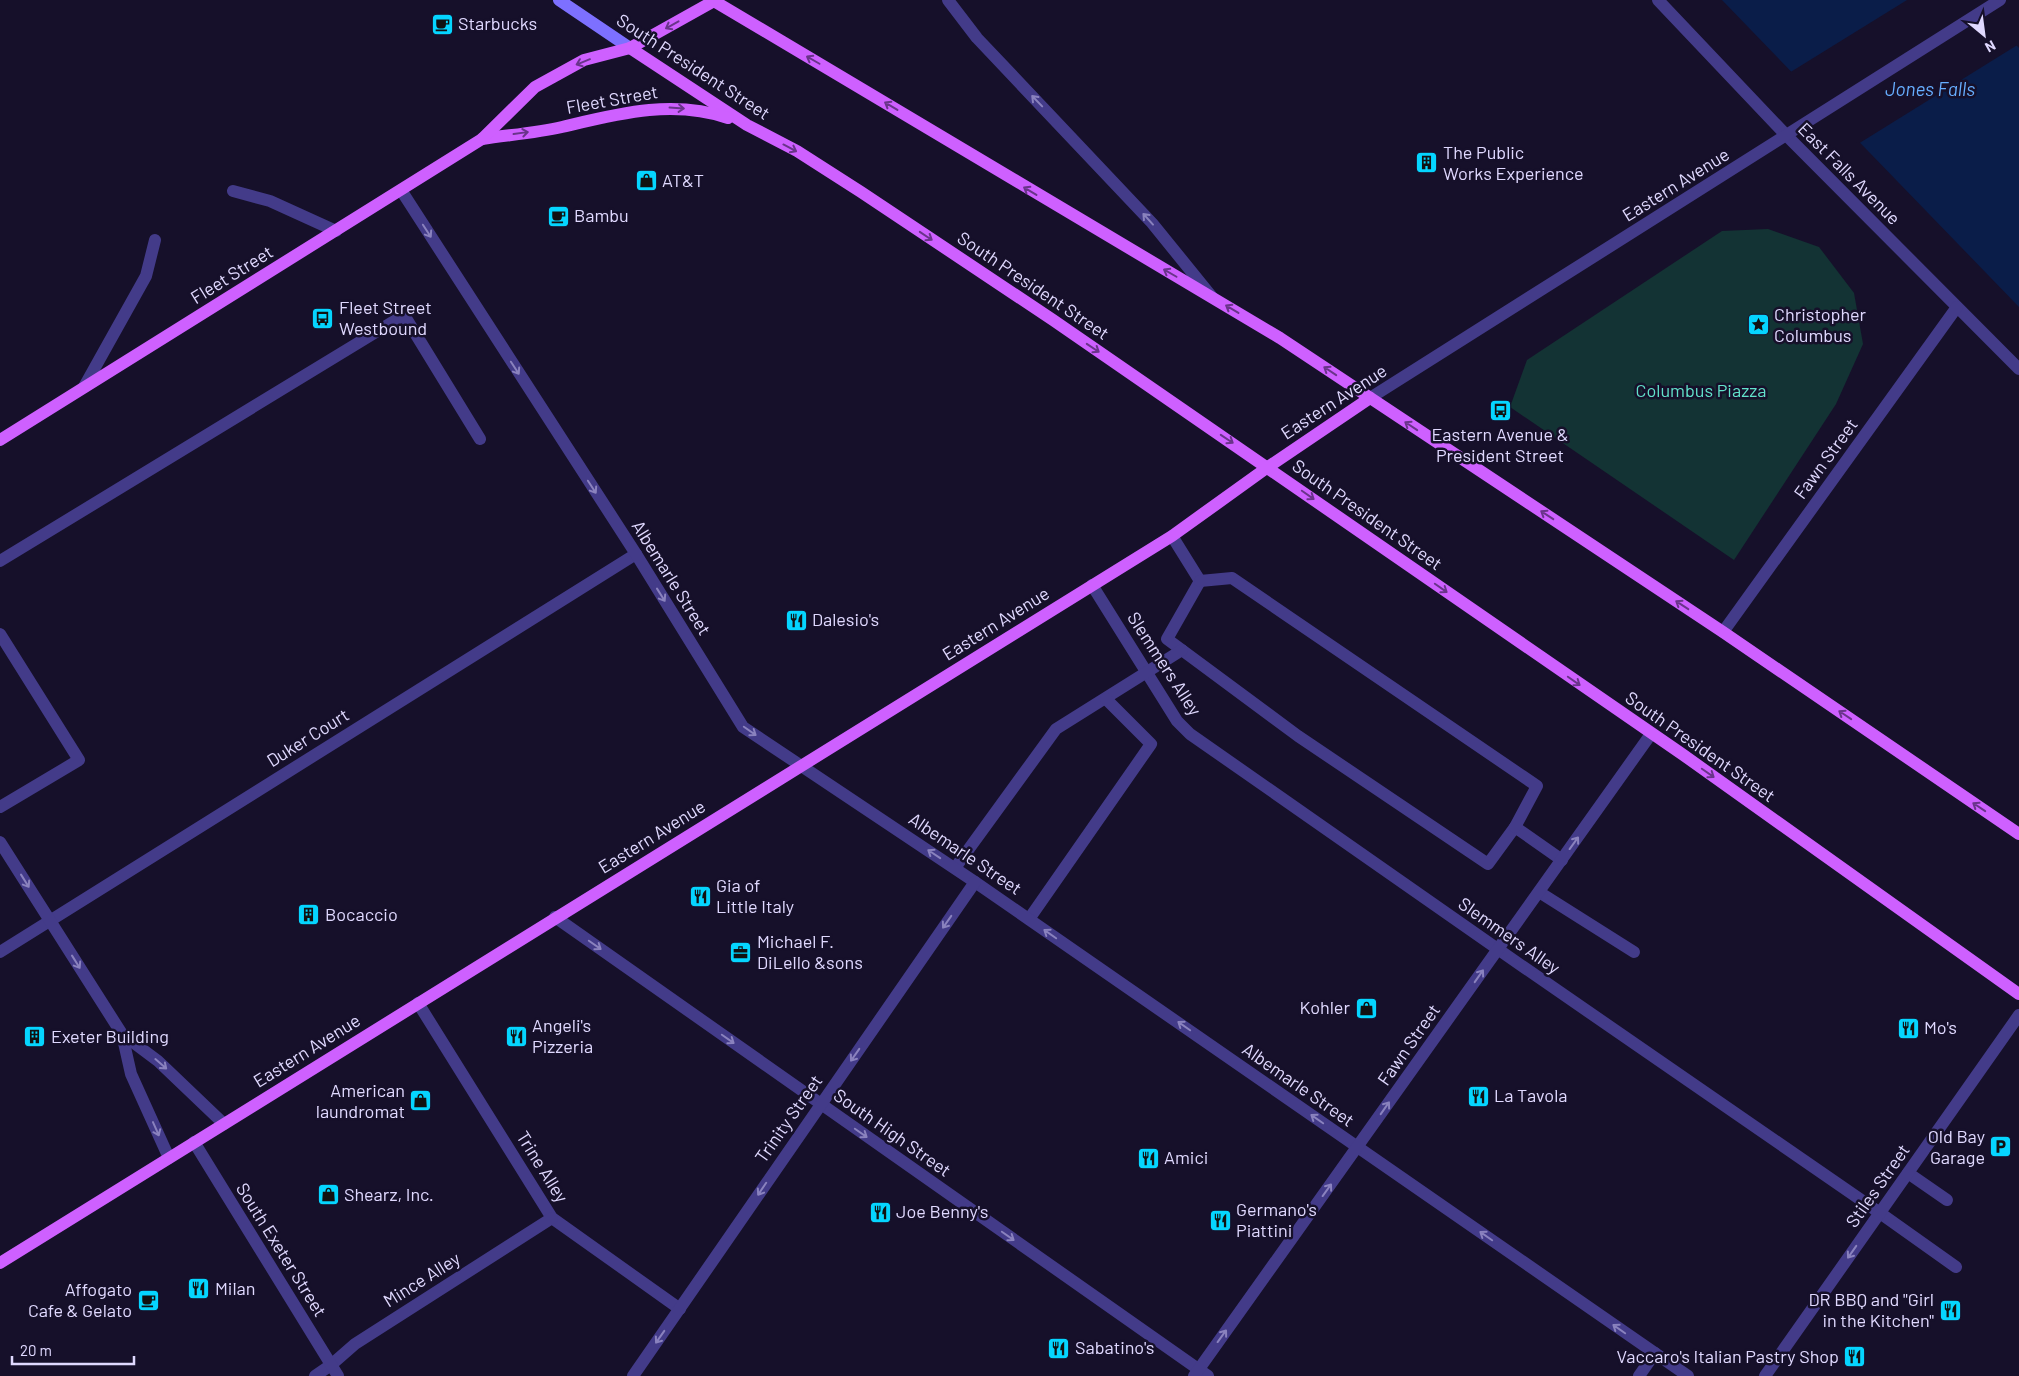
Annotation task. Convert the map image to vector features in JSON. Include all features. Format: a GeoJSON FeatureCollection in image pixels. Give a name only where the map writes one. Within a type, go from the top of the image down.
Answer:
{"type":"FeatureCollection","features":[{"type":"Feature","properties":{"kind":"main road","name":"Fleet Street"},"geometry":{"type":"LineString","coordinates":[[0,440],[482,139],[535,87],[584,60],[630,48],[714,0]]}},
{"type":"Feature","properties":{"kind":"main road"},"geometry":{"type":"LineString","coordinates":[[714,0],[1280,338],[1723,632],[2019,834]]}},
{"type":"Feature","properties":{"kind":"main road","name":"South President Street"},"geometry":{"type":"LineString","coordinates":[[630,48],[747,125],[797,151],[861,192],[1268,467],[2019,994]]}},
{"type":"Feature","properties":{"kind":"main road","name":"Fleet Street"},"geometry":{"type":"LineString","coordinates":[[482,139],[560,128],[595,118],[667,108],[706,110],[747,125]]}},
{"type":"Feature","properties":{"kind":"main road","name":"Eastern Avenue"},"geometry":{"type":"LineString","coordinates":[[0,1263],[1172,536],[1268,467],[1370,398]]}},
{"type":"Feature","properties":{"kind":"street","name":"South President Street"},"geometry":{"type":"LineString","coordinates":[[559,0],[630,48]]}},
{"type":"Feature","properties":{"kind":"street"},"geometry":{"type":"LineString","coordinates":[[948,0],[978,38],[1152,223],[1212,297]]}},
{"type":"Feature","properties":{"kind":"street","name":"East Falls Avenue"},"geometry":{"type":"LineString","coordinates":[[1658,0],[1786,135],[2019,369]]}},
{"type":"Feature","properties":{"kind":"street","name":"Eastern Avenue"},"geometry":{"type":"LineString","coordinates":[[1370,398],[1999,1]]}},
{"type":"Feature","properties":{"kind":"street","name":"Albemarle Street"},"geometry":{"type":"LineString","coordinates":[[401,190],[636,554],[743,727],[802,764],[955,868],[1688,1376]]}},
{"type":"Feature","properties":{"kind":"street"},"geometry":{"type":"LineString","coordinates":[[233,191],[270,202],[336,231]]}},
{"type":"Feature","properties":{"kind":"street"},"geometry":{"type":"LineString","coordinates":[[84,388],[146,276],[155,240]]}},
{"type":"Feature","properties":{"kind":"street","name":"Fawn Street"},"geometry":{"type":"LineString","coordinates":[[1723,632],[1957,307]]}},
{"type":"Feature","properties":{"kind":"street"},"geometry":{"type":"LineString","coordinates":[[0,561],[404,316],[480,439]]}},
{"type":"Feature","properties":{"kind":"street"},"geometry":{"type":"LineString","coordinates":[[1172,536],[1200,581]]}},
{"type":"Feature","properties":{"kind":"street","name":"Duker Court"},"geometry":{"type":"LineString","coordinates":[[0,952],[636,554]]}},
{"type":"Feature","properties":{"kind":"street"},"geometry":{"type":"LineString","coordinates":[[1232,578],[1537,786],[1515,827],[1488,864],[1298,736],[1167,639],[1200,581],[1232,578]]}},
{"type":"Feature","properties":{"kind":"street","name":"Slemmers Alley"},"geometry":{"type":"LineString","coordinates":[[1092,585],[1177,721],[1190,734],[1498,950],[1880,1213],[1956,1268]]}},
{"type":"Feature","properties":{"kind":"street"},"geometry":{"type":"LineString","coordinates":[[0,634],[79,760],[0,806]]}},
{"type":"Feature","properties":{"kind":"street"},"geometry":{"type":"LineString","coordinates":[[955,868],[1056,729],[1182,650]]}},
{"type":"Feature","properties":{"kind":"street"},"geometry":{"type":"LineString","coordinates":[[1029,919],[1151,744],[1106,699]]}},
{"type":"Feature","properties":{"kind":"street","name":"Fawn Street"},"geometry":{"type":"LineString","coordinates":[[1200,1374],[1357,1147],[1651,734]]}},
{"type":"Feature","properties":{"kind":"street"},"geometry":{"type":"LineString","coordinates":[[1515,827],[1562,860]]}},
{"type":"Feature","properties":{"kind":"street"},"geometry":{"type":"LineString","coordinates":[[0,842],[122,1034],[131,1074],[169,1158]]}},
{"type":"Feature","properties":{"kind":"street","name":"Trinity Street"},"geometry":{"type":"LineString","coordinates":[[633,1376],[975,882]]}},
{"type":"Feature","properties":{"kind":"street"},"geometry":{"type":"LineString","coordinates":[[1539,892],[1634,952]]}},
{"type":"Feature","properties":{"kind":"street","name":"South High Street"},"geometry":{"type":"LineString","coordinates":[[556,917],[1200,1374]]}},
{"type":"Feature","properties":{"kind":"street","name":"Trine Alley"},"geometry":{"type":"LineString","coordinates":[[418,1003],[552,1218],[680,1309]]}},
{"type":"Feature","properties":{"kind":"street","name":"Stiles Street"},"geometry":{"type":"LineString","coordinates":[[1765,1376],[2019,1015]]}},
{"type":"Feature","properties":{"kind":"street"},"geometry":{"type":"LineString","coordinates":[[122,1034],[158,1061],[224,1124]]}},
{"type":"Feature","properties":{"kind":"street","name":"South Exeter Street"},"geometry":{"type":"LineString","coordinates":[[194,1142],[335,1371]]}},
{"type":"Feature","properties":{"kind":"street"},"geometry":{"type":"LineString","coordinates":[[1908,1173],[1947,1200]]}},
{"type":"Feature","properties":{"kind":"street","name":"Mince Alley"},"geometry":{"type":"LineString","coordinates":[[314,1376],[335,1371],[355,1344],[552,1218]]}},
{"type":"Feature","properties":{"kind":"street"},"geometry":{"type":"LineString","coordinates":[[1639,1376],[1655,1353]]}},
{"type":"Feature","properties":{"kind":"green space","name":"Columbus Piazza"},"geometry":{"type":"Polygon","coordinates":[[[1768,229],[1819,247],[1854,293],[1863,344],[1836,404],[1734,560],[1510,407],[1527,360],[1722,231],[1768,229]]]}},
{"type":"Feature","properties":{"kind":"water","name":"Jones Falls"},"geometry":{"type":"Polygon","coordinates":[[[1722,0],[1973,0],[2019,48],[2019,307],[1722,0]]]}},
{"type":"Feature","properties":{"kind":"pier"},"geometry":{"type":"Polygon","coordinates":[[[1907,0],[1976,0],[2019,44],[1858,144],[1789,73],[1907,0]]]}},
{"type":"Feature","properties":{"kind":"place","name":"Starbucks"},"geometry":{"type":"Point","coordinates":[442,24]}},
{"type":"Feature","properties":{"kind":"place","name":"The Public Works Experience"},"geometry":{"type":"Point","coordinates":[1427,163]}},
{"type":"Feature","properties":{"kind":"place","name":"AT&T"},"geometry":{"type":"Point","coordinates":[646,181]}},
{"type":"Feature","properties":{"kind":"place","name":"Bambu"},"geometry":{"type":"Point","coordinates":[558,216]}},
{"type":"Feature","properties":{"kind":"place","name":"Fleet Street Westbound"},"geometry":{"type":"Point","coordinates":[323,318]}},
{"type":"Feature","properties":{"kind":"place","name":"Christopher Columbus"},"geometry":{"type":"Point","coordinates":[1758,325]}},
{"type":"Feature","properties":{"kind":"place","name":"Eastern Avenue & President Street"},"geometry":{"type":"Point","coordinates":[1500,410]}},
{"type":"Feature","properties":{"kind":"place","name":"Dalesio's"},"geometry":{"type":"Point","coordinates":[796,620]}},
{"type":"Feature","properties":{"kind":"place","name":"Gia of Little Italy"},"geometry":{"type":"Point","coordinates":[700,896]}},
{"type":"Feature","properties":{"kind":"place","name":"Bocaccio"},"geometry":{"type":"Point","coordinates":[309,915]}},
{"type":"Feature","properties":{"kind":"place","name":"Michael F. DiLello &sons"},"geometry":{"type":"Point","coordinates":[741,952]}},
{"type":"Feature","properties":{"kind":"place","name":"Kohler"},"geometry":{"type":"Point","coordinates":[1366,1008]}},
{"type":"Feature","properties":{"kind":"place","name":"Mo's"},"geometry":{"type":"Point","coordinates":[1908,1028]}},
{"type":"Feature","properties":{"kind":"place","name":"Angeli's Pizzeria"},"geometry":{"type":"Point","coordinates":[516,1036]}},
{"type":"Feature","properties":{"kind":"place","name":"Exeter Building"},"geometry":{"type":"Point","coordinates":[35,1037]}},
{"type":"Feature","properties":{"kind":"place","name":"La Tavola"},"geometry":{"type":"Point","coordinates":[1478,1096]}},
{"type":"Feature","properties":{"kind":"place","name":"American laundromat"},"geometry":{"type":"Point","coordinates":[421,1101]}},
{"type":"Feature","properties":{"kind":"place","name":"Old Bay Garage"},"geometry":{"type":"Point","coordinates":[2001,1147]}},
{"type":"Feature","properties":{"kind":"place","name":"Amici"},"geometry":{"type":"Point","coordinates":[1148,1158]}},
{"type":"Feature","properties":{"kind":"place","name":"Shearz, Inc."},"geometry":{"type":"Point","coordinates":[328,1195]}},
{"type":"Feature","properties":{"kind":"place","name":"Joe Benny's"},"geometry":{"type":"Point","coordinates":[880,1212]}},
{"type":"Feature","properties":{"kind":"place","name":"Germano's Piattini"},"geometry":{"type":"Point","coordinates":[1220,1220]}},
{"type":"Feature","properties":{"kind":"place","name":"Milan"},"geometry":{"type":"Point","coordinates":[199,1289]}},
{"type":"Feature","properties":{"kind":"place","name":"Affogato Cafe & Gelato"},"geometry":{"type":"Point","coordinates":[148,1300]}},
{"type":"Feature","properties":{"kind":"place","name":"DR BBQ and \"Girl in the Kitchen\""},"geometry":{"type":"Point","coordinates":[1950,1310]}},
{"type":"Feature","properties":{"kind":"place","name":"Sabatino's"},"geometry":{"type":"Point","coordinates":[1059,1348]}},
{"type":"Feature","properties":{"kind":"place","name":"Vaccaro's Italian Pastry Shop"},"geometry":{"type":"Point","coordinates":[1855,1357]}}]}
